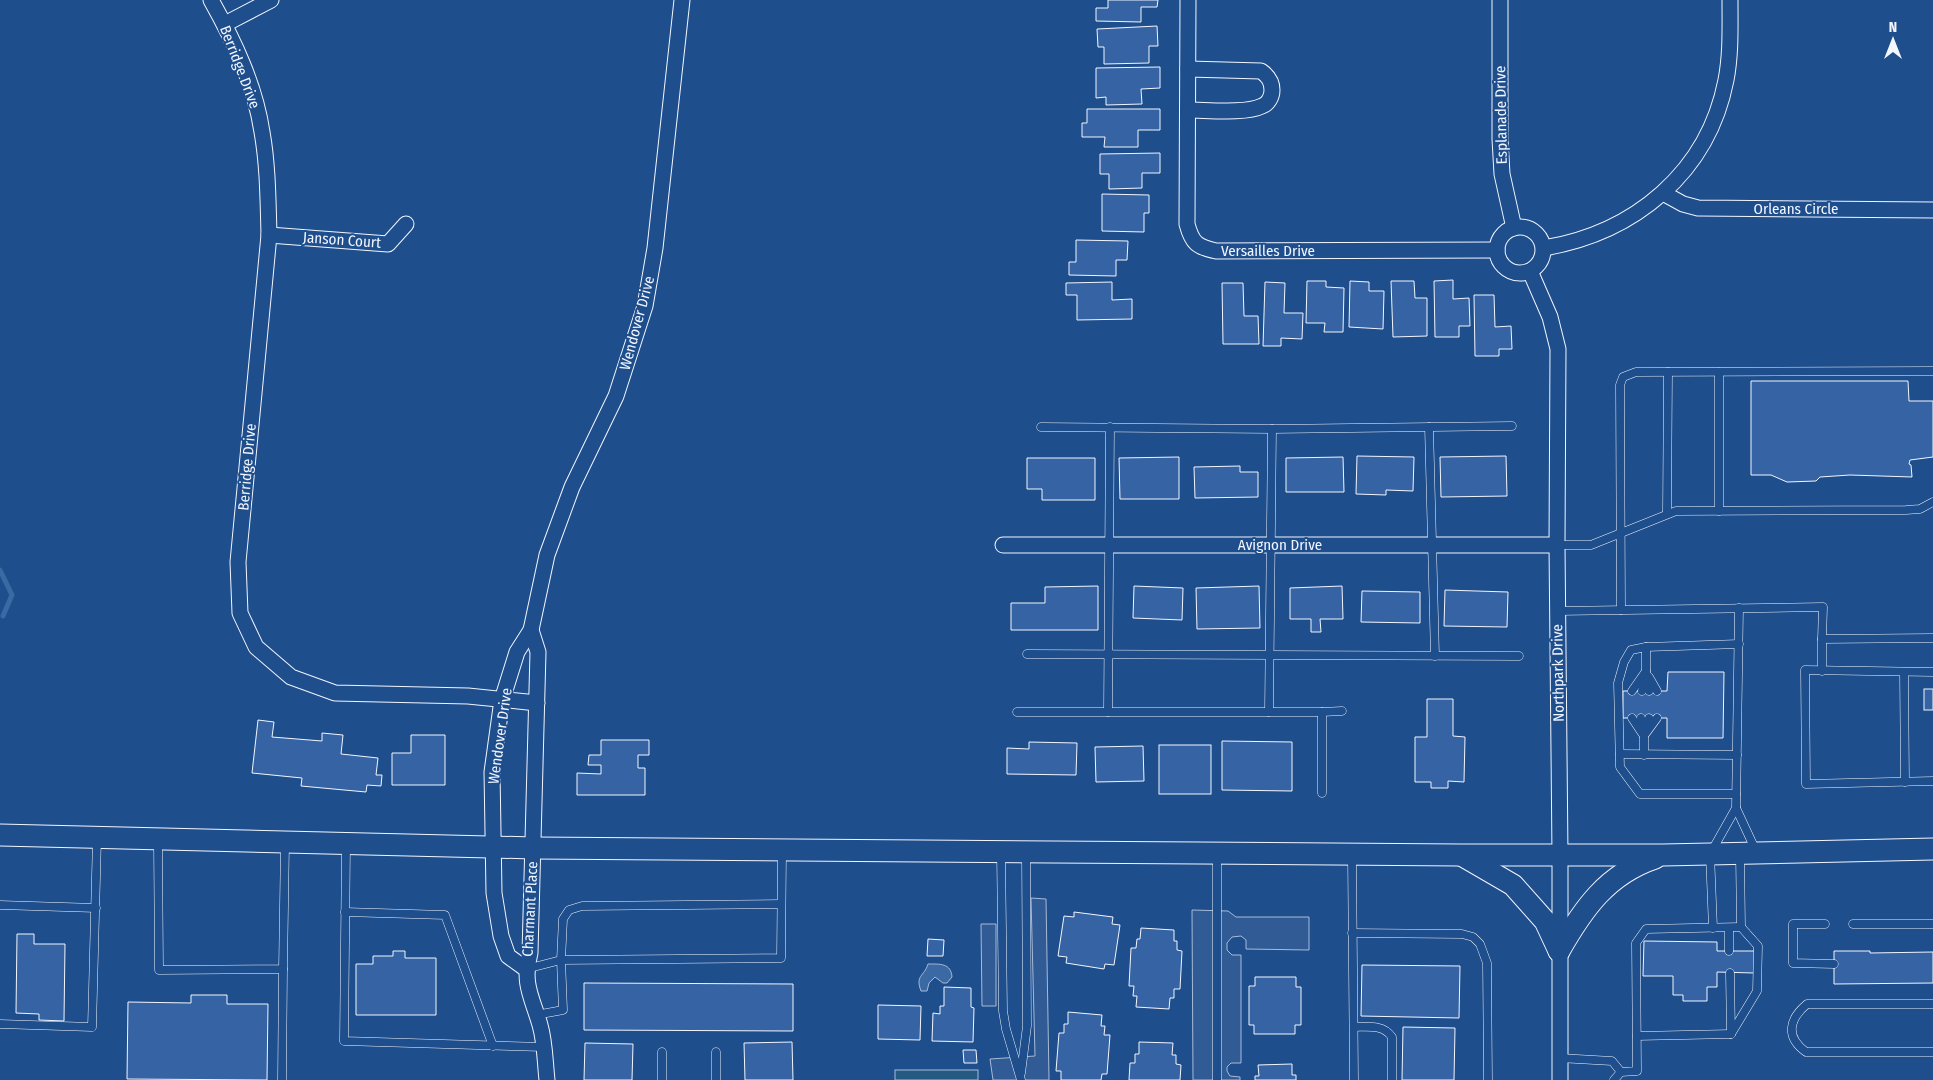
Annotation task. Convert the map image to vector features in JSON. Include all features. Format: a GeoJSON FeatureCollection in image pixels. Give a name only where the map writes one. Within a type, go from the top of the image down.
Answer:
{"type":"FeatureCollection","features":[{"type":"Feature","properties":{"kind":"main road"},"geometry":{"type":"LineString","coordinates":[[0,835],[346,845],[534,848],[1001,850],[1460,855],[1663,855],[1933,849]]}},
{"type":"Feature","properties":{"kind":"main road"},"geometry":{"type":"LineString","coordinates":[[1460,855],[1513,885],[1545,920],[1559,951]]}},
{"type":"Feature","properties":{"kind":"main road"},"geometry":{"type":"LineString","coordinates":[[1559,951],[1573,926],[1593,898],[1631,868],[1663,855]]}},
{"type":"Feature","properties":{"kind":"street","name":"Berridge Drive"},"geometry":{"type":"LineString","coordinates":[[211,0],[224,24],[253,92],[262,132],[267,183],[269,235],[238,562],[240,613],[256,647],[291,677],[335,693],[468,696],[537,703]]}},
{"type":"Feature","properties":{"kind":"street"},"geometry":{"type":"LineString","coordinates":[[224,24],[271,0]]}},
{"type":"Feature","properties":{"kind":"street","name":"Wendover Drive"},"geometry":{"type":"LineString","coordinates":[[492,847],[492,772],[502,700],[517,652],[531,630],[547,555],[572,487],[616,396],[644,306],[655,248],[682,0]]}},
{"type":"Feature","properties":{"kind":"street","name":"Versailles Drive"},"geometry":{"type":"LineString","coordinates":[[1188,0],[1187,224],[1190,236],[1202,248],[1216,251],[1497,250]]}},
{"type":"Feature","properties":{"kind":"street","name":"Esplanade Drive"},"geometry":{"type":"LineString","coordinates":[[1500,0],[1500,139],[1502,174],[1514,228]]}},
{"type":"Feature","properties":{"kind":"street"},"geometry":{"type":"LineString","coordinates":[[1544,248],[1564,244],[1601,232],[1628,219],[1663,193],[1685,169],[1700,149],[1726,81],[1729,53],[1730,0]]}},
{"type":"Feature","properties":{"kind":"street"},"geometry":{"type":"LineString","coordinates":[[1188,69],[1262,70],[1271,81],[1272,91],[1270,99],[1264,106],[1252,110],[1188,110]]}},
{"type":"Feature","properties":{"kind":"street","name":"Orleans Circle"},"geometry":{"type":"LineString","coordinates":[[1663,193],[1683,204],[1698,208],[1933,210]]}},
{"type":"Feature","properties":{"kind":"street","name":"Janson Court"},"geometry":{"type":"LineString","coordinates":[[269,235],[388,244],[406,224]]}},
{"type":"Feature","properties":{"kind":"street"},"geometry":{"type":"LineString","coordinates":[[1522,227],[1534,232],[1539,236],[1544,248],[1541,261],[1530,271],[1519,273],[1506,269],[1498,258],[1497,250],[1500,240],[1504,234],[1514,228],[1522,227]]}},
{"type":"Feature","properties":{"kind":"street","name":"Northpark Drive"},"geometry":{"type":"LineString","coordinates":[[1530,271],[1550,317],[1558,349],[1557,545],[1560,1080]]}},
{"type":"Feature","properties":{"kind":"street","name":"Avignon Drive"},"geometry":{"type":"LineString","coordinates":[[1003,545],[1557,545]]}},
{"type":"Feature","properties":{"kind":"street","name":"Wendover Drive"},"geometry":{"type":"LineString","coordinates":[[531,630],[538,652],[534,848]]}},
{"type":"Feature","properties":{"kind":"street","name":"Charmant Place"},"geometry":{"type":"LineString","coordinates":[[492,847],[494,893],[501,936],[508,956],[526,969]]}},
{"type":"Feature","properties":{"kind":"street","name":"Charmant Place"},"geometry":{"type":"LineString","coordinates":[[534,848],[530,953],[526,969],[530,999],[541,1027],[547,1080]]}},
{"type":"Feature","properties":{"kind":"lane"},"geometry":{"type":"LineString","coordinates":[[1621,610],[1620,385],[1623,377],[1636,372],[1933,371]]}},
{"type":"Feature","properties":{"kind":"lane"},"geometry":{"type":"LineString","coordinates":[[1667,514],[1668,372]]}},
{"type":"Feature","properties":{"kind":"lane"},"geometry":{"type":"LineString","coordinates":[[1719,372],[1719,511]]}},
{"type":"Feature","properties":{"kind":"lane"},"geometry":{"type":"LineString","coordinates":[[1041,427],[1512,426]]}},
{"type":"Feature","properties":{"kind":"lane"},"geometry":{"type":"LineString","coordinates":[[1108,712],[1110,655],[1110,427]]}},
{"type":"Feature","properties":{"kind":"lane"},"geometry":{"type":"LineString","coordinates":[[1429,427],[1435,656]]}},
{"type":"Feature","properties":{"kind":"lane"},"geometry":{"type":"LineString","coordinates":[[1269,712],[1272,428]]}},
{"type":"Feature","properties":{"kind":"lane"},"geometry":{"type":"LineString","coordinates":[[1557,545],[1591,544],[1676,511],[1906,510],[1920,509],[1933,502]]}},
{"type":"Feature","properties":{"kind":"lane"},"geometry":{"type":"LineString","coordinates":[[1558,611],[1823,607],[1822,670]]}},
{"type":"Feature","properties":{"kind":"lane"},"geometry":{"type":"LineString","coordinates":[[1739,608],[1736,808],[1748,853],[1741,928]]}},
{"type":"Feature","properties":{"kind":"lane"},"geometry":{"type":"LineString","coordinates":[[1822,639],[1933,638]]}},
{"type":"Feature","properties":{"kind":"lane"},"geometry":{"type":"LineString","coordinates":[[1736,794],[1640,794],[1620,766],[1618,683],[1624,662],[1631,650],[1646,647],[1739,644]]}},
{"type":"Feature","properties":{"kind":"lane"},"geometry":{"type":"LineString","coordinates":[[1646,647],[1646,670],[1649,691]]}},
{"type":"Feature","properties":{"kind":"lane"},"geometry":{"type":"LineString","coordinates":[[1027,654],[1519,656]]}},
{"type":"Feature","properties":{"kind":"lane"},"geometry":{"type":"LineString","coordinates":[[1632,691],[1646,670]]}},
{"type":"Feature","properties":{"kind":"lane"},"geometry":{"type":"LineString","coordinates":[[1933,672],[1805,670],[1806,784],[1933,781]]}},
{"type":"Feature","properties":{"kind":"lane"},"geometry":{"type":"LineString","coordinates":[[1904,672],[1905,782]]}},
{"type":"Feature","properties":{"kind":"lane"},"geometry":{"type":"LineString","coordinates":[[1017,712],[1342,711]]}},
{"type":"Feature","properties":{"kind":"lane"},"geometry":{"type":"LineString","coordinates":[[1322,712],[1322,793]]}},
{"type":"Feature","properties":{"kind":"lane"},"geometry":{"type":"LineString","coordinates":[[1632,718],[1644,736]]}},
{"type":"Feature","properties":{"kind":"lane"},"geometry":{"type":"LineString","coordinates":[[1644,755],[1644,736],[1649,718]]}},
{"type":"Feature","properties":{"kind":"lane"},"geometry":{"type":"LineString","coordinates":[[1620,754],[1737,755]]}},
{"type":"Feature","properties":{"kind":"lane"},"geometry":{"type":"LineString","coordinates":[[1713,928],[1710,854],[1736,808]]}},
{"type":"Feature","properties":{"kind":"lane"},"geometry":{"type":"LineString","coordinates":[[0,1024],[92,1027],[97,838]]}},
{"type":"Feature","properties":{"kind":"lane"},"geometry":{"type":"LineString","coordinates":[[158,839],[159,970],[283,969]]}},
{"type":"Feature","properties":{"kind":"lane"},"geometry":{"type":"LineString","coordinates":[[282,1080],[285,842]]}},
{"type":"Feature","properties":{"kind":"lane"},"geometry":{"type":"LineString","coordinates":[[346,845],[344,1041],[543,1047]]}},
{"type":"Feature","properties":{"kind":"lane"},"geometry":{"type":"LineString","coordinates":[[526,969],[561,960],[781,958],[782,849]]}},
{"type":"Feature","properties":{"kind":"lane"},"geometry":{"type":"LineString","coordinates":[[1001,850],[1002,1011],[1021,1079]]}},
{"type":"Feature","properties":{"kind":"lane"},"geometry":{"type":"LineString","coordinates":[[1021,1079],[1027,1026],[1026,851]]}},
{"type":"Feature","properties":{"kind":"lane"},"geometry":{"type":"LineString","coordinates":[[1217,853],[1217,1080]]}},
{"type":"Feature","properties":{"kind":"lane"},"geometry":{"type":"LineString","coordinates":[[1352,854],[1354,1080]]}},
{"type":"Feature","properties":{"kind":"lane"},"geometry":{"type":"LineString","coordinates":[[536,1015],[563,1010],[561,960],[563,919],[569,910],[582,906],[781,904]]}},
{"type":"Feature","properties":{"kind":"lane"},"geometry":{"type":"LineString","coordinates":[[0,905],[96,908]]}},
{"type":"Feature","properties":{"kind":"lane"},"geometry":{"type":"LineString","coordinates":[[345,912],[445,915],[493,1046]]}},
{"type":"Feature","properties":{"kind":"lane"},"geometry":{"type":"LineString","coordinates":[[1825,924],[1793,924],[1793,963],[1834,964]]}},
{"type":"Feature","properties":{"kind":"lane"},"geometry":{"type":"LineString","coordinates":[[1853,924],[1933,924]]}},
{"type":"Feature","properties":{"kind":"lane"},"geometry":{"type":"LineString","coordinates":[[1729,928],[1729,950]]}},
{"type":"Feature","properties":{"kind":"lane"},"geometry":{"type":"LineString","coordinates":[[1614,1080],[1621,1072],[1637,1071],[1636,943],[1646,929],[1741,928],[1758,946],[1757,991],[1731,1034]]}},
{"type":"Feature","properties":{"kind":"lane"},"geometry":{"type":"LineString","coordinates":[[1352,933],[1462,934],[1473,937],[1480,944],[1487,963],[1488,1080]]}},
{"type":"Feature","properties":{"kind":"lane"},"geometry":{"type":"LineString","coordinates":[[1730,973],[1731,1034]]}},
{"type":"Feature","properties":{"kind":"lane"},"geometry":{"type":"LineString","coordinates":[[1933,1004],[1807,1004],[1796,1013],[1792,1021],[1792,1034],[1797,1046],[1806,1052],[1933,1052]]}},
{"type":"Feature","properties":{"kind":"lane"},"geometry":{"type":"LineString","coordinates":[[1354,1027],[1379,1027],[1388,1031],[1392,1037],[1392,1080]]}},
{"type":"Feature","properties":{"kind":"lane"},"geometry":{"type":"LineString","coordinates":[[1637,1036],[1731,1034]]}},
{"type":"Feature","properties":{"kind":"lane"},"geometry":{"type":"LineString","coordinates":[[662,1052],[662,1080]]}},
{"type":"Feature","properties":{"kind":"lane"},"geometry":{"type":"LineString","coordinates":[[716,1052],[716,1080]]}},
{"type":"Feature","properties":{"kind":"lane"},"geometry":{"type":"LineString","coordinates":[[1559,1058],[1612,1061],[1621,1072]]}},
{"type":"Feature","properties":{"kind":"shaded area"},"geometry":{"type":"Polygon","coordinates":[[[1031,898],[1046,899],[1049,1080],[993,1080],[990,1059],[1035,1056],[1031,898]]]}},
{"type":"Feature","properties":{"kind":"shaded area"},"geometry":{"type":"Polygon","coordinates":[[[1192,910],[1228,911],[1236,917],[1309,917],[1309,950],[1246,949],[1246,940],[1241,936],[1232,937],[1227,943],[1227,950],[1232,955],[1241,955],[1241,1063],[1231,1063],[1227,1067],[1230,1076],[1240,1077],[1240,1080],[1193,1080],[1192,910]]]}},
{"type":"Feature","properties":{"kind":"shaded area"},"geometry":{"type":"Polygon","coordinates":[[[981,924],[996,924],[996,1006],[982,1006],[981,924]]]}},
{"type":"Feature","properties":{"kind":"shaded area"},"geometry":{"type":"Polygon","coordinates":[[[928,964],[944,965],[950,969],[952,977],[947,983],[943,983],[935,977],[929,983],[927,991],[921,991],[919,982],[928,964]]]}},
{"type":"Feature","properties":{"kind":"shaded area"},"geometry":{"type":"Polygon","coordinates":[[[895,1070],[978,1070],[978,1080],[895,1080],[895,1070]]]}},
{"type":"Feature","properties":{"kind":"building"},"geometry":{"type":"Polygon","coordinates":[[[1108,0],[1158,0],[1157,7],[1141,7],[1141,22],[1096,21],[1096,8],[1108,8],[1108,0]]]}},
{"type":"Feature","properties":{"kind":"building"},"geometry":{"type":"Polygon","coordinates":[[[1157,26],[1158,46],[1149,46],[1149,63],[1104,64],[1104,47],[1098,47],[1097,29],[1157,26]]]}},
{"type":"Feature","properties":{"kind":"building"},"geometry":{"type":"Polygon","coordinates":[[[1160,67],[1160,88],[1141,89],[1142,104],[1106,105],[1106,97],[1096,98],[1096,68],[1160,67]]]}},
{"type":"Feature","properties":{"kind":"building"},"geometry":{"type":"Polygon","coordinates":[[[1087,109],[1160,109],[1160,130],[1138,130],[1138,147],[1104,147],[1105,137],[1082,137],[1082,123],[1087,123],[1087,109]]]}},
{"type":"Feature","properties":{"kind":"building"},"geometry":{"type":"Polygon","coordinates":[[[1160,153],[1160,173],[1142,173],[1142,188],[1109,189],[1109,174],[1100,174],[1100,154],[1160,153]]]}},
{"type":"Feature","properties":{"kind":"building"},"geometry":{"type":"Polygon","coordinates":[[[1102,194],[1149,195],[1149,213],[1144,213],[1144,232],[1102,231],[1102,194]]]}},
{"type":"Feature","properties":{"kind":"building"},"geometry":{"type":"Polygon","coordinates":[[[1076,240],[1128,241],[1127,260],[1116,260],[1116,276],[1069,275],[1069,262],[1076,262],[1076,240]]]}},
{"type":"Feature","properties":{"kind":"building"},"geometry":{"type":"Polygon","coordinates":[[[1453,280],[1453,299],[1469,298],[1470,326],[1459,326],[1459,337],[1435,337],[1434,281],[1453,280]]]}},
{"type":"Feature","properties":{"kind":"building"},"geometry":{"type":"Polygon","coordinates":[[[1307,281],[1326,281],[1326,287],[1344,288],[1343,332],[1324,332],[1325,323],[1306,323],[1307,281]]]}},
{"type":"Feature","properties":{"kind":"building"},"geometry":{"type":"Polygon","coordinates":[[[1350,281],[1369,282],[1369,291],[1384,291],[1383,329],[1349,327],[1350,281]]]}},
{"type":"Feature","properties":{"kind":"building"},"geometry":{"type":"Polygon","coordinates":[[[1391,281],[1414,281],[1415,298],[1427,298],[1427,336],[1393,337],[1391,281]]]}},
{"type":"Feature","properties":{"kind":"building"},"geometry":{"type":"Polygon","coordinates":[[[1112,282],[1112,300],[1132,299],[1132,319],[1077,320],[1077,295],[1066,295],[1066,283],[1112,282]]]}},
{"type":"Feature","properties":{"kind":"building"},"geometry":{"type":"Polygon","coordinates":[[[1265,282],[1285,283],[1284,313],[1303,313],[1302,339],[1281,338],[1281,346],[1263,346],[1265,282]]]}},
{"type":"Feature","properties":{"kind":"building"},"geometry":{"type":"Polygon","coordinates":[[[1222,283],[1243,283],[1244,316],[1258,316],[1259,344],[1223,344],[1222,283]]]}},
{"type":"Feature","properties":{"kind":"building"},"geometry":{"type":"Polygon","coordinates":[[[1474,295],[1494,295],[1495,327],[1511,326],[1512,349],[1499,349],[1499,356],[1475,356],[1474,295]]]}},
{"type":"Feature","properties":{"kind":"building"},"geometry":{"type":"Polygon","coordinates":[[[1751,381],[1908,381],[1909,401],[1933,401],[1933,457],[1910,460],[1912,477],[1850,475],[1820,477],[1816,481],[1787,482],[1771,475],[1751,475],[1751,381]]]}},
{"type":"Feature","properties":{"kind":"building"},"geometry":{"type":"Polygon","coordinates":[[[1357,456],[1414,457],[1413,491],[1386,490],[1386,495],[1356,494],[1357,456]]]}},
{"type":"Feature","properties":{"kind":"building"},"geometry":{"type":"Polygon","coordinates":[[[1506,456],[1507,496],[1441,497],[1440,457],[1506,456]]]}},
{"type":"Feature","properties":{"kind":"building"},"geometry":{"type":"Polygon","coordinates":[[[1179,457],[1179,499],[1120,499],[1119,458],[1179,457]]]}},
{"type":"Feature","properties":{"kind":"building"},"geometry":{"type":"Polygon","coordinates":[[[1343,457],[1344,492],[1286,492],[1286,458],[1343,457]]]}},
{"type":"Feature","properties":{"kind":"building"},"geometry":{"type":"Polygon","coordinates":[[[1027,458],[1095,458],[1095,500],[1042,500],[1042,489],[1027,489],[1027,458]]]}},
{"type":"Feature","properties":{"kind":"building"},"geometry":{"type":"Polygon","coordinates":[[[1240,466],[1240,472],[1258,472],[1258,497],[1195,498],[1194,467],[1240,466]]]}},
{"type":"Feature","properties":{"kind":"building"},"geometry":{"type":"Polygon","coordinates":[[[1098,586],[1098,630],[1011,630],[1011,603],[1045,603],[1045,587],[1098,586]]]}},
{"type":"Feature","properties":{"kind":"building"},"geometry":{"type":"Polygon","coordinates":[[[1134,586],[1183,588],[1182,620],[1133,618],[1134,586]]]}},
{"type":"Feature","properties":{"kind":"building"},"geometry":{"type":"Polygon","coordinates":[[[1259,586],[1260,628],[1197,629],[1196,588],[1259,586]]]}},
{"type":"Feature","properties":{"kind":"building"},"geometry":{"type":"Polygon","coordinates":[[[1342,586],[1343,619],[1320,619],[1321,632],[1311,632],[1311,619],[1290,619],[1290,588],[1342,586]]]}},
{"type":"Feature","properties":{"kind":"building"},"geometry":{"type":"Polygon","coordinates":[[[1445,590],[1508,592],[1507,627],[1444,626],[1445,590]]]}},
{"type":"Feature","properties":{"kind":"building"},"geometry":{"type":"Polygon","coordinates":[[[1362,591],[1420,592],[1420,623],[1361,622],[1362,591]]]}},
{"type":"Feature","properties":{"kind":"building"},"geometry":{"type":"Polygon","coordinates":[[[1668,672],[1724,672],[1723,738],[1667,738],[1667,718],[1623,718],[1623,691],[1667,691],[1668,672]]]}},
{"type":"Feature","properties":{"kind":"building"},"geometry":{"type":"Polygon","coordinates":[[[1924,689],[1933,689],[1933,710],[1924,710],[1924,689]]]}},
{"type":"Feature","properties":{"kind":"building"},"geometry":{"type":"Polygon","coordinates":[[[1427,699],[1453,699],[1453,736],[1465,737],[1464,782],[1448,781],[1448,788],[1431,788],[1431,782],[1415,782],[1415,737],[1427,737],[1427,699]]]}},
{"type":"Feature","properties":{"kind":"building"},"geometry":{"type":"Polygon","coordinates":[[[258,720],[274,722],[272,737],[322,741],[322,733],[343,735],[341,754],[378,758],[376,775],[382,775],[381,786],[367,785],[366,792],[301,786],[302,778],[252,773],[258,720]]]}},
{"type":"Feature","properties":{"kind":"building"},"geometry":{"type":"Polygon","coordinates":[[[411,735],[445,735],[445,785],[392,785],[392,753],[411,753],[411,735]]]}},
{"type":"Feature","properties":{"kind":"building"},"geometry":{"type":"Polygon","coordinates":[[[601,740],[649,740],[649,755],[638,755],[638,768],[645,768],[645,795],[577,795],[577,773],[601,774],[601,765],[588,765],[589,755],[601,755],[601,740]]]}},
{"type":"Feature","properties":{"kind":"building"},"geometry":{"type":"Polygon","coordinates":[[[1222,741],[1292,742],[1292,791],[1222,790],[1222,741]]]}},
{"type":"Feature","properties":{"kind":"building"},"geometry":{"type":"Polygon","coordinates":[[[1029,742],[1077,743],[1076,775],[1007,774],[1007,748],[1029,749],[1029,742]]]}},
{"type":"Feature","properties":{"kind":"building"},"geometry":{"type":"Polygon","coordinates":[[[1159,745],[1211,745],[1211,794],[1159,794],[1159,745]]]}},
{"type":"Feature","properties":{"kind":"building"},"geometry":{"type":"Polygon","coordinates":[[[1143,746],[1144,781],[1096,782],[1095,747],[1143,746]]]}},
{"type":"Feature","properties":{"kind":"building"},"geometry":{"type":"Polygon","coordinates":[[[1074,912],[1113,917],[1112,924],[1120,925],[1114,965],[1105,964],[1104,969],[1066,963],[1067,957],[1058,956],[1064,916],[1074,917],[1074,912]]]}},
{"type":"Feature","properties":{"kind":"building"},"geometry":{"type":"Polygon","coordinates":[[[1141,928],[1174,930],[1174,941],[1177,941],[1177,950],[1182,951],[1180,989],[1174,989],[1174,998],[1170,998],[1169,1009],[1136,1007],[1137,996],[1133,996],[1134,986],[1129,986],[1131,948],[1136,948],[1137,939],[1140,939],[1141,928]]]}},
{"type":"Feature","properties":{"kind":"building"},"geometry":{"type":"Polygon","coordinates":[[[17,934],[34,934],[34,944],[65,944],[64,1021],[39,1020],[39,1014],[16,1013],[17,934]]]}},
{"type":"Feature","properties":{"kind":"building"},"geometry":{"type":"Polygon","coordinates":[[[928,939],[944,940],[943,956],[927,956],[928,939]]]}},
{"type":"Feature","properties":{"kind":"building"},"geometry":{"type":"Polygon","coordinates":[[[1644,941],[1717,942],[1717,951],[1755,951],[1754,973],[1717,972],[1717,987],[1707,987],[1707,1001],[1683,1001],[1683,995],[1673,995],[1673,976],[1643,976],[1644,941]]]}},
{"type":"Feature","properties":{"kind":"building"},"geometry":{"type":"Polygon","coordinates":[[[393,951],[405,951],[405,958],[436,958],[436,1015],[356,1015],[356,964],[373,964],[373,956],[393,956],[393,951]]]}},
{"type":"Feature","properties":{"kind":"building"},"geometry":{"type":"Polygon","coordinates":[[[1834,951],[1870,951],[1870,953],[1933,952],[1933,983],[1834,984],[1834,951]]]}},
{"type":"Feature","properties":{"kind":"building"},"geometry":{"type":"Polygon","coordinates":[[[1362,965],[1460,966],[1459,1018],[1361,1016],[1362,965]]]}},
{"type":"Feature","properties":{"kind":"building"},"geometry":{"type":"Polygon","coordinates":[[[1255,977],[1296,977],[1296,987],[1301,987],[1301,1025],[1295,1025],[1295,1034],[1254,1034],[1254,1025],[1249,1025],[1249,986],[1255,986],[1255,977]]]}},
{"type":"Feature","properties":{"kind":"building"},"geometry":{"type":"Polygon","coordinates":[[[584,983],[793,984],[793,1031],[584,1030],[584,983]]]}},
{"type":"Feature","properties":{"kind":"building"},"geometry":{"type":"Polygon","coordinates":[[[944,987],[971,988],[971,1007],[974,1008],[973,1042],[932,1041],[933,1013],[940,1014],[940,1006],[944,1006],[944,987]]]}},
{"type":"Feature","properties":{"kind":"building"},"geometry":{"type":"Polygon","coordinates":[[[191,995],[227,995],[227,1004],[268,1004],[267,1080],[127,1079],[128,1002],[191,1003],[191,995]]]}},
{"type":"Feature","properties":{"kind":"building"},"geometry":{"type":"Polygon","coordinates":[[[878,1005],[921,1006],[920,1040],[878,1039],[878,1005]]]}},
{"type":"Feature","properties":{"kind":"building"},"geometry":{"type":"Polygon","coordinates":[[[1068,1012],[1102,1015],[1101,1026],[1105,1026],[1104,1035],[1110,1035],[1107,1074],[1102,1074],[1101,1080],[1061,1080],[1061,1071],[1056,1071],[1059,1033],[1064,1033],[1064,1024],[1068,1024],[1068,1012]]]}},
{"type":"Feature","properties":{"kind":"building"},"geometry":{"type":"Polygon","coordinates":[[[1403,1027],[1455,1028],[1454,1080],[1402,1080],[1403,1027]]]}},
{"type":"Feature","properties":{"kind":"building"},"geometry":{"type":"Polygon","coordinates":[[[792,1042],[793,1080],[745,1080],[744,1043],[792,1042]]]}},
{"type":"Feature","properties":{"kind":"building"},"geometry":{"type":"Polygon","coordinates":[[[1139,1042],[1173,1043],[1172,1055],[1176,1055],[1176,1064],[1181,1065],[1180,1080],[1129,1080],[1130,1063],[1135,1063],[1135,1054],[1139,1054],[1139,1042]]]}},
{"type":"Feature","properties":{"kind":"building"},"geometry":{"type":"Polygon","coordinates":[[[585,1043],[633,1044],[632,1080],[584,1080],[585,1043]]]}},
{"type":"Feature","properties":{"kind":"building"},"geometry":{"type":"Polygon","coordinates":[[[963,1050],[976,1050],[977,1063],[964,1063],[963,1050]]]}},
{"type":"Feature","properties":{"kind":"building"},"geometry":{"type":"Polygon","coordinates":[[[1292,1064],[1292,1075],[1296,1075],[1296,1080],[1255,1080],[1255,1076],[1259,1076],[1258,1065],[1292,1064]]]}},
{"type":"Feature","properties":{"kind":"waterway"},"geometry":{"type":"LineString","coordinates":[[0,570],[12,595],[3,616]]}}]}
